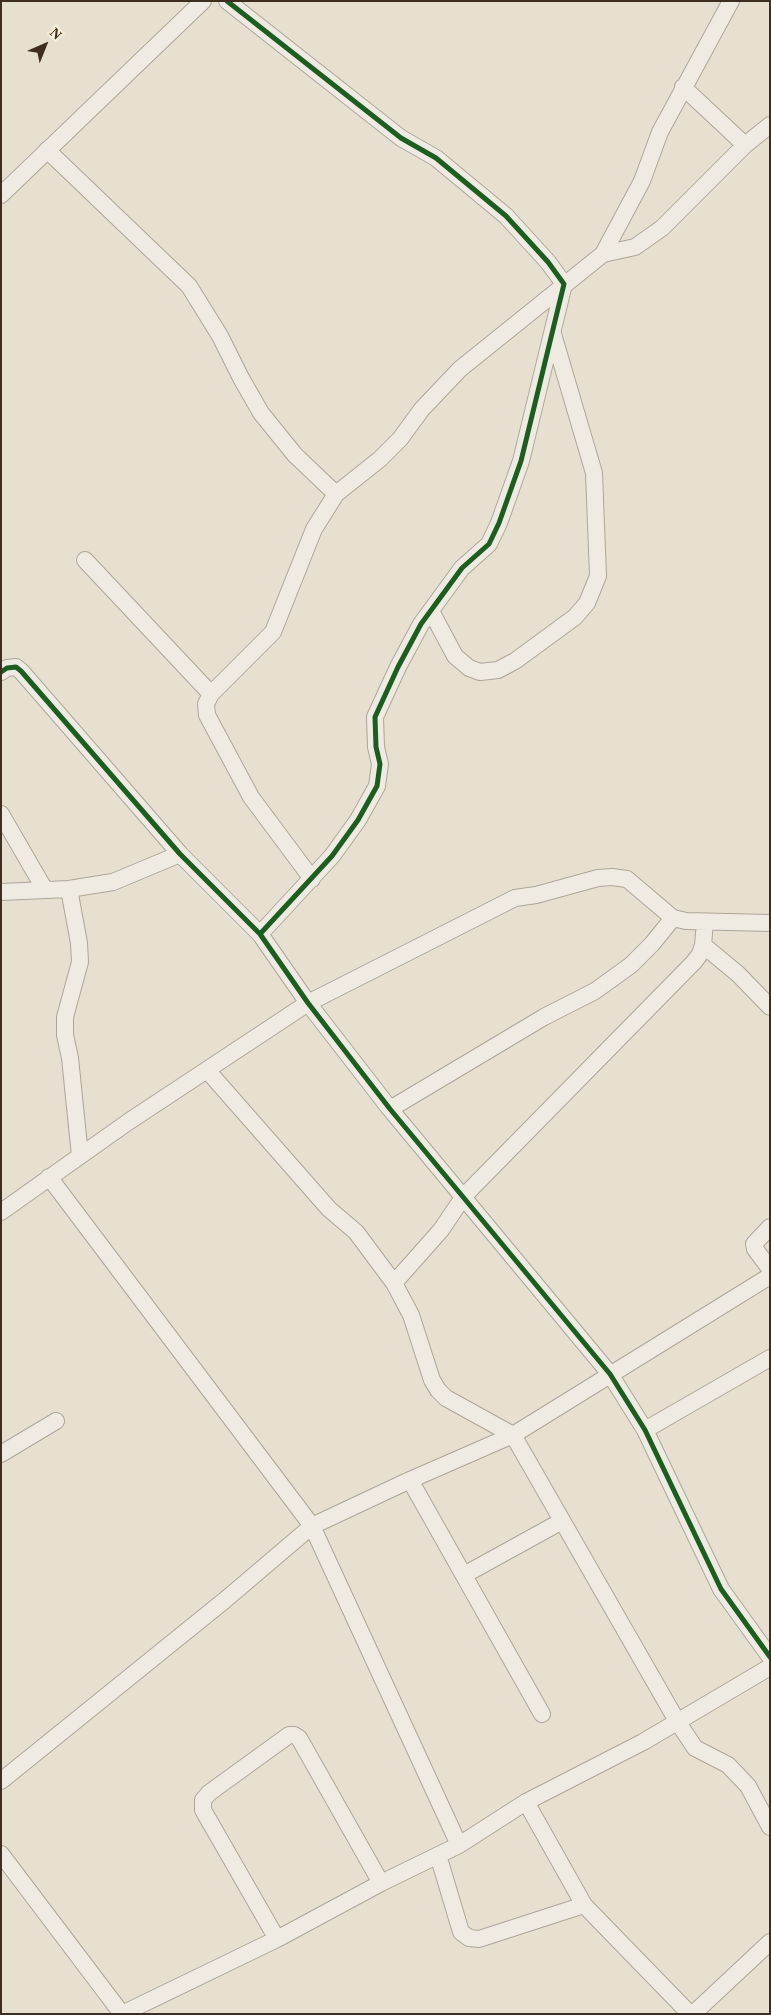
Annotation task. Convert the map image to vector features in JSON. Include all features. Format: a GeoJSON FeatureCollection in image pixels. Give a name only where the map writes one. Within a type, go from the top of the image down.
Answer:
{"type":"FeatureCollection","features":[{"type":"Feature","properties":{"kind":"street"},"geometry":{"type":"LineString","coordinates":[[1,195],[203,1]]}},
{"type":"Feature","properties":{"kind":"street"},"geometry":{"type":"LineString","coordinates":[[227,1],[401,138],[420,147],[436,158],[506,216],[548,262],[564,284]]}},
{"type":"Feature","properties":{"kind":"street"},"geometry":{"type":"LineString","coordinates":[[312,879],[251,797],[207,715],[206,704],[220,683],[272,632],[314,529],[336,494],[380,459],[400,439],[422,409],[460,369],[603,254],[642,181],[660,132],[731,1]]}},
{"type":"Feature","properties":{"kind":"street"},"geometry":{"type":"LineString","coordinates":[[683,87],[745,145]]}},
{"type":"Feature","properties":{"kind":"street"},"geometry":{"type":"LineString","coordinates":[[603,254],[635,247],[662,228],[745,145],[770,125]]}},
{"type":"Feature","properties":{"kind":"street"},"geometry":{"type":"LineString","coordinates":[[47,150],[189,286],[220,336],[261,413],[295,455],[336,494]]}},
{"type":"Feature","properties":{"kind":"street"},"geometry":{"type":"LineString","coordinates":[[260,934],[332,856],[358,820],[377,786],[380,764],[376,747],[375,717],[398,667],[421,624],[462,568],[489,544],[499,523],[521,461],[564,284]]}},
{"type":"Feature","properties":{"kind":"street"},"geometry":{"type":"LineString","coordinates":[[431,611],[455,656],[469,668],[480,672],[498,670],[515,661],[576,617],[587,603],[598,576],[594,473],[552,332]]}},
{"type":"Feature","properties":{"kind":"street"},"geometry":{"type":"LineString","coordinates":[[85,560],[211,694]]}},
{"type":"Feature","properties":{"kind":"street"},"geometry":{"type":"LineString","coordinates":[[1,672],[7,668],[16,667],[20,671],[180,854],[260,934],[308,1003],[390,1109],[610,1374],[645,1430],[720,1589],[770,1657]]}},
{"type":"Feature","properties":{"kind":"street"},"geometry":{"type":"LineString","coordinates":[[1,814],[45,890]]}},
{"type":"Feature","properties":{"kind":"street"},"geometry":{"type":"LineString","coordinates":[[1,892],[69,889],[113,882],[180,854]]}},
{"type":"Feature","properties":{"kind":"street"},"geometry":{"type":"LineString","coordinates":[[1,1212],[80,1156],[308,1003],[515,898],[536,895],[598,878],[612,877],[627,879],[672,918],[705,922],[770,923]]}},
{"type":"Feature","properties":{"kind":"street"},"geometry":{"type":"LineString","coordinates":[[69,889],[79,943],[80,962],[65,1017],[65,1035],[70,1058],[80,1156]]}},
{"type":"Feature","properties":{"kind":"street"},"geometry":{"type":"LineString","coordinates":[[390,1109],[544,1017],[594,991],[631,965],[652,944],[672,918]]}},
{"type":"Feature","properties":{"kind":"street"},"geometry":{"type":"LineString","coordinates":[[394,1283],[446,1224],[464,1196],[697,958],[703,946],[705,922]]}},
{"type":"Feature","properties":{"kind":"street"},"geometry":{"type":"LineString","coordinates":[[703,946],[738,974],[770,1007]]}},
{"type":"Feature","properties":{"kind":"street"},"geometry":{"type":"LineString","coordinates":[[207,1070],[329,1208],[356,1232],[394,1283],[411,1315],[432,1380],[438,1390],[446,1398],[513,1435],[677,1721],[695,1748],[728,1765],[748,1786],[770,1827]]}},
{"type":"Feature","properties":{"kind":"street"},"geometry":{"type":"LineString","coordinates":[[49,1178],[312,1526],[459,1845]]}},
{"type":"Feature","properties":{"kind":"street"},"geometry":{"type":"LineString","coordinates":[[770,1227],[754,1244],[770,1269]]}},
{"type":"Feature","properties":{"kind":"street"},"geometry":{"type":"LineString","coordinates":[[1,1781],[225,1600],[312,1526],[513,1435],[770,1276]]}},
{"type":"Feature","properties":{"kind":"street"},"geometry":{"type":"LineString","coordinates":[[645,1430],[770,1358]]}},
{"type":"Feature","properties":{"kind":"street"},"geometry":{"type":"LineString","coordinates":[[1,1454],[56,1421]]}},
{"type":"Feature","properties":{"kind":"street"},"geometry":{"type":"LineString","coordinates":[[410,1480],[542,1714]]}},
{"type":"Feature","properties":{"kind":"street"},"geometry":{"type":"LineString","coordinates":[[464,1575],[562,1521]]}},
{"type":"Feature","properties":{"kind":"street"},"geometry":{"type":"LineString","coordinates":[[1,1854],[122,2014],[277,1939],[381,1883],[459,1845],[526,1802],[643,1742],[770,1667]]}},
{"type":"Feature","properties":{"kind":"street"},"geometry":{"type":"LineString","coordinates":[[277,1939],[203,1810],[204,1800],[209,1793],[289,1735],[299,1738],[381,1883]]}},
{"type":"Feature","properties":{"kind":"street"},"geometry":{"type":"LineString","coordinates":[[526,1802],[584,1905],[692,2014],[770,1942]]}},
{"type":"Feature","properties":{"kind":"street"},"geometry":{"type":"LineString","coordinates":[[438,1855],[461,1932],[469,1938],[479,1939],[584,1905]]}},
{"type":"Feature","properties":{"kind":"cycle path"},"geometry":{"type":"LineString","coordinates":[[227,1],[401,138],[436,158],[506,216],[548,262],[564,284],[521,461],[499,523],[489,544],[462,568],[421,624],[398,667],[375,717],[376,747],[380,764],[377,786],[358,820],[332,856],[260,934]]}},
{"type":"Feature","properties":{"kind":"cycle path"},"geometry":{"type":"LineString","coordinates":[[1,672],[7,668],[16,667],[21,671],[180,854],[260,934],[308,1003],[390,1109],[610,1374],[645,1430],[721,1589],[770,1657]]}}]}
